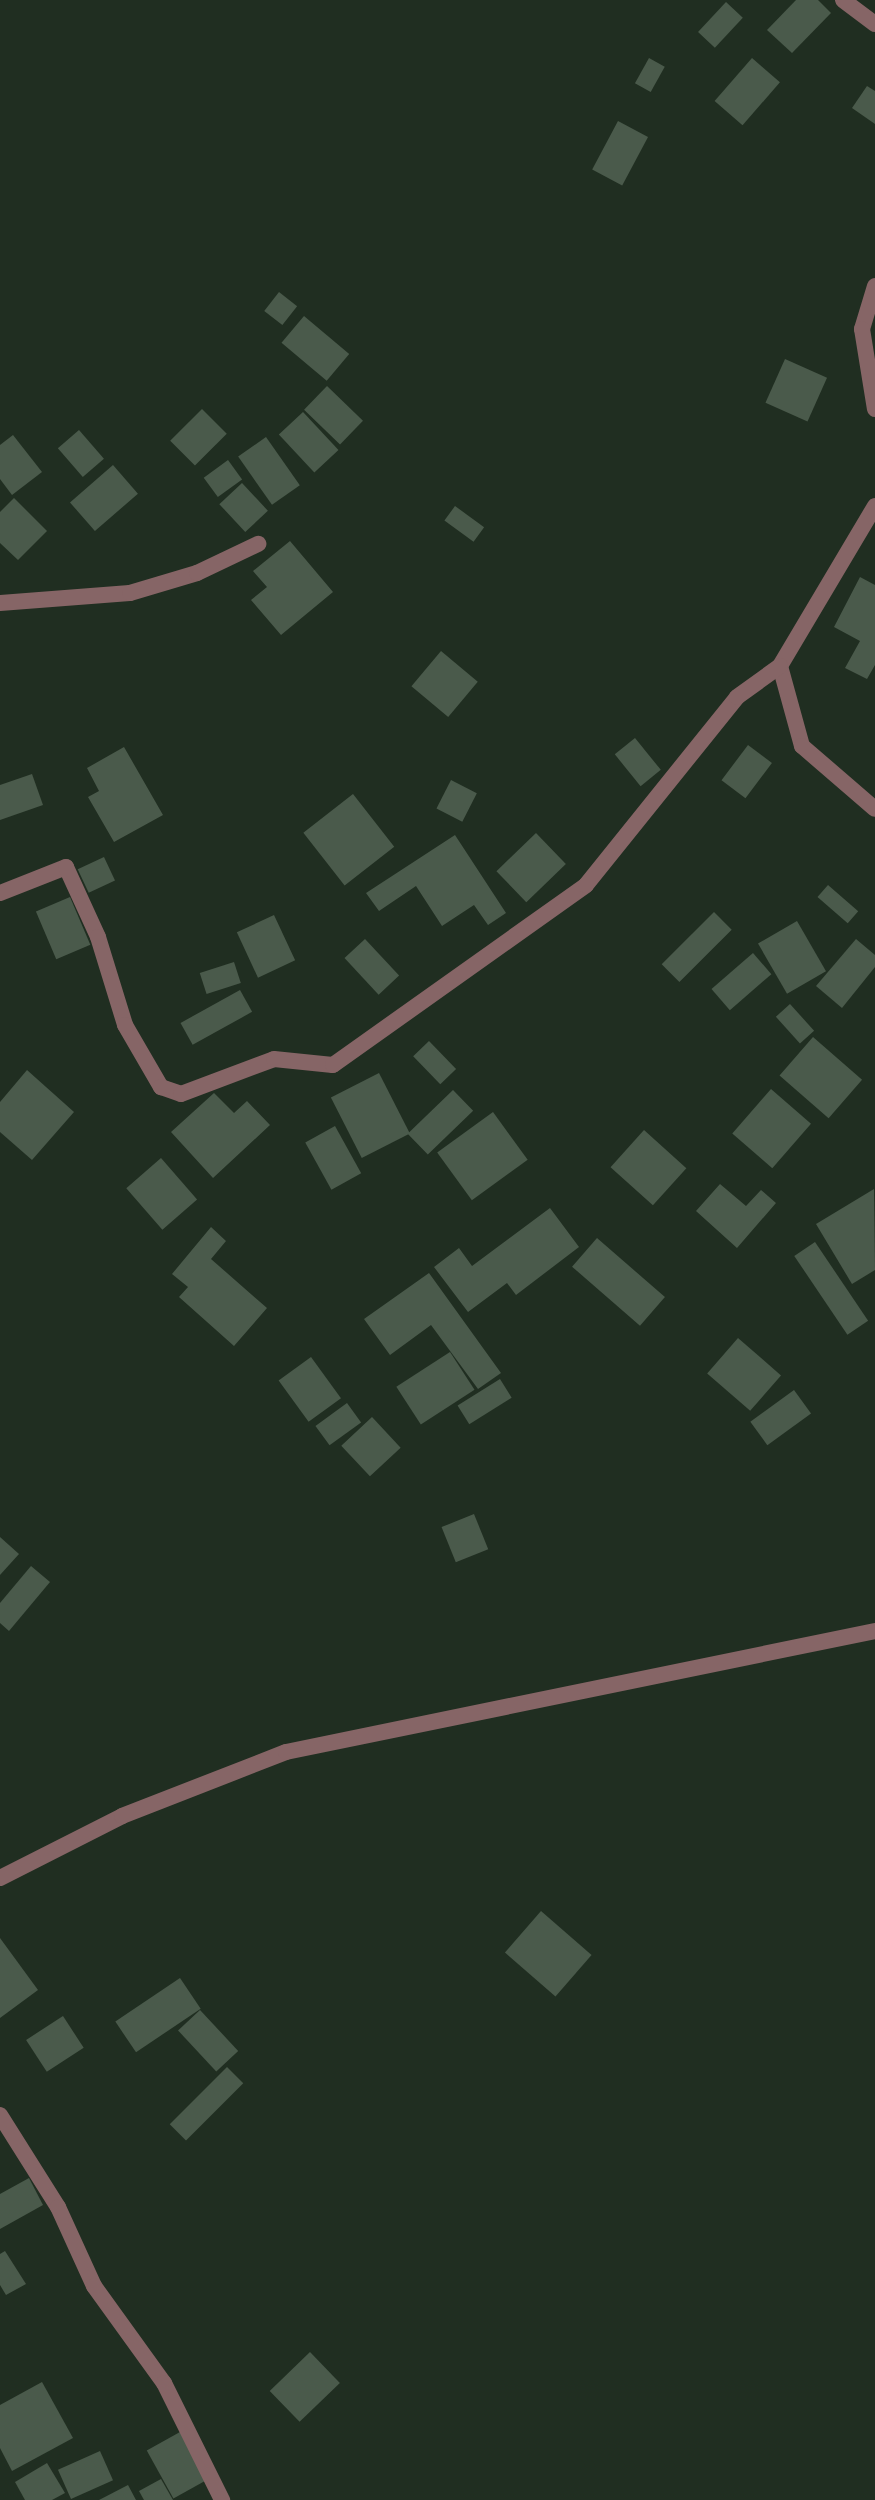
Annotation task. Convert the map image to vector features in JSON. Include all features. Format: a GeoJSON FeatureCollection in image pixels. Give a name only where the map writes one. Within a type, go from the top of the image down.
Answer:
{"type":"FeatureCollection","features":[{"type":"Feature","properties":{"kind":"street"},"geometry":{"type":"LineString","coordinates":[[843,0],[875,24]]}},
{"type":"Feature","properties":{"kind":"street"},"geometry":{"type":"LineString","coordinates":[[875,286],[862,329],[875,409]]}},
{"type":"Feature","properties":{"kind":"street"},"geometry":{"type":"LineString","coordinates":[[0,893],[66,867],[98,937],[125,1025],[161,1087],[181,1094],[274,1059],[333,1065],[586,885],[737,697],[780,666],[875,506]]}},
{"type":"Feature","properties":{"kind":"street"},"geometry":{"type":"LineString","coordinates":[[0,603],[130,593],[197,573],[258,544]]}},
{"type":"Feature","properties":{"kind":"street"},"geometry":{"type":"LineString","coordinates":[[780,666],[802,746],[875,809]]}},
{"type":"Feature","properties":{"kind":"street"},"geometry":{"type":"LineString","coordinates":[[0,1878],[122,1816],[286,1752],[875,1631]]}},
{"type":"Feature","properties":{"kind":"street"},"geometry":{"type":"LineString","coordinates":[[0,2115],[58,2207],[94,2286],[164,2383],[222,2500]]}},
{"type":"Feature","properties":{"kind":"building"},"geometry":{"type":"Polygon","coordinates":[[[796,0],[818,0],[831,13],[792,53],[767,30],[796,0]]]}},
{"type":"Feature","properties":{"kind":"building"},"geometry":{"type":"Polygon","coordinates":[[[726,2],[743,18],[715,48],[698,32],[726,2]]]}},
{"type":"Feature","properties":{"kind":"building"},"geometry":{"type":"Polygon","coordinates":[[[649,58],[665,67],[651,92],[635,83],[649,58]]]}},
{"type":"Feature","properties":{"kind":"building"},"geometry":{"type":"Polygon","coordinates":[[[752,58],[780,82],[743,125],[715,101],[752,58]]]}},
{"type":"Feature","properties":{"kind":"building"},"geometry":{"type":"Polygon","coordinates":[[[867,86],[875,91],[875,124],[852,108],[867,86]]]}},
{"type":"Feature","properties":{"kind":"building"},"geometry":{"type":"Polygon","coordinates":[[[618,121],[648,137],[622,186],[592,170],[618,121]]]}},
{"type":"Feature","properties":{"kind":"building"},"geometry":{"type":"Polygon","coordinates":[[[279,292],[297,306],[282,325],[264,311],[279,292]]]}},
{"type":"Feature","properties":{"kind":"building"},"geometry":{"type":"Polygon","coordinates":[[[304,316],[349,354],[327,381],[282,343],[304,316]]]}},
{"type":"Feature","properties":{"kind":"building"},"geometry":{"type":"Polygon","coordinates":[[[785,359],[827,378],[807,422],[765,403],[785,359]]]}},
{"type":"Feature","properties":{"kind":"building"},"geometry":{"type":"Polygon","coordinates":[[[327,386],[363,421],[340,444],[304,410],[327,386]]]}},
{"type":"Feature","properties":{"kind":"building"},"geometry":{"type":"Polygon","coordinates":[[[202,409],[227,434],[195,466],[170,441],[202,409]]]}},
{"type":"Feature","properties":{"kind":"building"},"geometry":{"type":"Polygon","coordinates":[[[303,412],[338,450],[314,473],[279,435],[303,412]]]}},
{"type":"Feature","properties":{"kind":"building"},"geometry":{"type":"Polygon","coordinates":[[[79,430],[104,459],[83,477],[58,448],[79,430]]]}},
{"type":"Feature","properties":{"kind":"building"},"geometry":{"type":"Polygon","coordinates":[[[13,435],[42,472],[12,495],[0,479],[0,445],[13,435]]]}},
{"type":"Feature","properties":{"kind":"building"},"geometry":{"type":"Polygon","coordinates":[[[266,437],[300,485],[272,505],[238,457],[266,437]]]}},
{"type":"Feature","properties":{"kind":"building"},"geometry":{"type":"Polygon","coordinates":[[[228,460],[242,479],[218,497],[204,478],[228,460]]]}},
{"type":"Feature","properties":{"kind":"building"},"geometry":{"type":"Polygon","coordinates":[[[113,465],[138,494],[95,531],[70,502],[113,465]]]}},
{"type":"Feature","properties":{"kind":"building"},"geometry":{"type":"Polygon","coordinates":[[[242,483],[268,511],[245,532],[219,504],[242,483]]]}},
{"type":"Feature","properties":{"kind":"building"},"geometry":{"type":"Polygon","coordinates":[[[14,498],[47,531],[18,560],[0,543],[0,512],[14,498]]]}},
{"type":"Feature","properties":{"kind":"building"},"geometry":{"type":"Polygon","coordinates":[[[455,506],[484,527],[474,542],[444,521],[455,506]]]}},
{"type":"Feature","properties":{"kind":"building"},"geometry":{"type":"Polygon","coordinates":[[[290,541],[333,592],[281,635],[251,600],[267,587],[253,571],[290,541]]]}},
{"type":"Feature","properties":{"kind":"building"},"geometry":{"type":"Polygon","coordinates":[[[860,577],[875,585],[875,665],[867,679],[845,668],[860,641],[834,627],[860,577]]]}},
{"type":"Feature","properties":{"kind":"building"},"geometry":{"type":"Polygon","coordinates":[[[441,651],[478,682],[448,717],[411,686],[441,651]]]}},
{"type":"Feature","properties":{"kind":"building"},"geometry":{"type":"Polygon","coordinates":[[[635,738],[661,770],[641,786],[615,754],[635,738]]]}},
{"type":"Feature","properties":{"kind":"building"},"geometry":{"type":"Polygon","coordinates":[[[748,745],[772,763],[745,798],[722,780],[748,745]]]}},
{"type":"Feature","properties":{"kind":"building"},"geometry":{"type":"Polygon","coordinates":[[[124,747],[163,815],[114,842],[88,797],[99,791],[87,768],[124,747]]]}},
{"type":"Feature","properties":{"kind":"building"},"geometry":{"type":"Polygon","coordinates":[[[32,774],[43,805],[0,820],[0,785],[32,774]]]}},
{"type":"Feature","properties":{"kind":"building"},"geometry":{"type":"Polygon","coordinates":[[[451,780],[477,793],[462,822],[436,809],[451,780]]]}},
{"type":"Feature","properties":{"kind":"building"},"geometry":{"type":"Polygon","coordinates":[[[353,794],[394,847],[345,886],[303,833],[353,794]]]}},
{"type":"Feature","properties":{"kind":"building"},"geometry":{"type":"Polygon","coordinates":[[[536,833],[566,864],[526,902],[496,871],[536,833]]]}},
{"type":"Feature","properties":{"kind":"building"},"geometry":{"type":"Polygon","coordinates":[[[455,835],[506,913],[488,925],[474,905],[442,926],[416,886],[379,911],[366,893],[455,835]]]}},
{"type":"Feature","properties":{"kind":"building"},"geometry":{"type":"Polygon","coordinates":[[[104,857],[115,881],[89,893],[78,869],[104,857]]]}},
{"type":"Feature","properties":{"kind":"building"},"geometry":{"type":"Polygon","coordinates":[[[828,885],[858,911],[848,923],[818,897],[828,885]]]}},
{"type":"Feature","properties":{"kind":"building"},"geometry":{"type":"Polygon","coordinates":[[[70,897],[90,945],[56,959],[36,911],[70,897]]]}},
{"type":"Feature","properties":{"kind":"building"},"geometry":{"type":"Polygon","coordinates":[[[714,912],[732,930],[679,982],[662,964],[714,912]]]}},
{"type":"Feature","properties":{"kind":"building"},"geometry":{"type":"Polygon","coordinates":[[[274,915],[295,960],[258,978],[237,932],[274,915]]]}},
{"type":"Feature","properties":{"kind":"building"},"geometry":{"type":"Polygon","coordinates":[[[797,921],[826,971],[787,994],[758,944],[797,921]]]}},
{"type":"Feature","properties":{"kind":"building"},"geometry":{"type":"Polygon","coordinates":[[[365,939],[399,976],[379,995],[345,958],[365,939]]]}},
{"type":"Feature","properties":{"kind":"building"},"geometry":{"type":"Polygon","coordinates":[[[856,939],[875,955],[875,967],[842,1008],[816,986],[856,939]]]}},
{"type":"Feature","properties":{"kind":"building"},"geometry":{"type":"Polygon","coordinates":[[[753,953],[771,974],[730,1010],[711,989],[753,953]]]}},
{"type":"Feature","properties":{"kind":"building"},"geometry":{"type":"Polygon","coordinates":[[[234,962],[241,983],[207,994],[200,973],[234,962]]]}},
{"type":"Feature","properties":{"kind":"building"},"geometry":{"type":"Polygon","coordinates":[[[240,990],[252,1012],[193,1045],[181,1023],[240,990]]]}},
{"type":"Feature","properties":{"kind":"building"},"geometry":{"type":"Polygon","coordinates":[[[790,1004],[814,1031],[800,1043],[776,1017],[790,1004]]]}},
{"type":"Feature","properties":{"kind":"building"},"geometry":{"type":"Polygon","coordinates":[[[813,1037],[862,1080],[829,1118],[780,1075],[813,1037]]]}},
{"type":"Feature","properties":{"kind":"building"},"geometry":{"type":"Polygon","coordinates":[[[429,1041],[456,1069],[440,1084],[413,1056],[429,1041]]]}},
{"type":"Feature","properties":{"kind":"building"},"geometry":{"type":"Polygon","coordinates":[[[27,1070],[74,1112],[32,1160],[0,1132],[0,1102],[27,1070]]]}},
{"type":"Feature","properties":{"kind":"building"},"geometry":{"type":"Polygon","coordinates":[[[379,1073],[410,1134],[362,1158],[331,1098],[379,1073]]]}},
{"type":"Feature","properties":{"kind":"building"},"geometry":{"type":"Polygon","coordinates":[[[771,1089],[811,1124],[772,1168],[732,1134],[771,1089]]]}},
{"type":"Feature","properties":{"kind":"building"},"geometry":{"type":"Polygon","coordinates":[[[453,1090],[473,1111],[428,1155],[408,1134],[453,1090]]]}},
{"type":"Feature","properties":{"kind":"building"},"geometry":{"type":"Polygon","coordinates":[[[214,1093],[234,1113],[247,1101],[270,1125],[213,1178],[171,1132],[214,1093]]]}},
{"type":"Feature","properties":{"kind":"building"},"geometry":{"type":"Polygon","coordinates":[[[493,1112],[528,1160],[472,1200],[437,1153],[493,1112]]]}},
{"type":"Feature","properties":{"kind":"building"},"geometry":{"type":"Polygon","coordinates":[[[335,1126],[361,1173],[331,1190],[305,1142],[335,1126]]]}},
{"type":"Feature","properties":{"kind":"building"},"geometry":{"type":"Polygon","coordinates":[[[644,1130],[686,1168],[653,1205],[611,1167],[644,1130]]]}},
{"type":"Feature","properties":{"kind":"building"},"geometry":{"type":"Polygon","coordinates":[[[161,1158],[197,1200],[162,1230],[126,1188],[161,1158]]]}},
{"type":"Feature","properties":{"kind":"building"},"geometry":{"type":"Polygon","coordinates":[[[720,1184],[746,1206],[761,1190],[776,1203],[737,1248],[696,1211],[720,1184]]]}},
{"type":"Feature","properties":{"kind":"building"},"geometry":{"type":"Polygon","coordinates":[[[874,1189],[875,1270],[852,1284],[816,1224],[874,1189]]]}},
{"type":"Feature","properties":{"kind":"building"},"geometry":{"type":"Polygon","coordinates":[[[550,1208],[579,1247],[516,1295],[507,1283],[468,1312],[434,1267],[459,1248],[472,1266],[550,1208]]]}},
{"type":"Feature","properties":{"kind":"building"},"geometry":{"type":"Polygon","coordinates":[[[211,1227],[226,1241],[211,1259],[267,1308],[234,1346],[179,1297],[188,1287],[172,1274],[211,1227]]]}},
{"type":"Feature","properties":{"kind":"building"},"geometry":{"type":"Polygon","coordinates":[[[597,1238],[665,1297],[640,1326],[572,1267],[597,1238]]]}},
{"type":"Feature","properties":{"kind":"building"},"geometry":{"type":"Polygon","coordinates":[[[815,1242],[868,1321],[847,1335],[794,1256],[815,1242]]]}},
{"type":"Feature","properties":{"kind":"building"},"geometry":{"type":"Polygon","coordinates":[[[429,1273],[501,1373],[478,1389],[431,1325],[390,1355],[364,1319],[429,1273]]]}},
{"type":"Feature","properties":{"kind":"building"},"geometry":{"type":"Polygon","coordinates":[[[738,1338],[781,1375],[750,1411],[707,1373],[738,1338]]]}},
{"type":"Feature","properties":{"kind":"building"},"geometry":{"type":"Polygon","coordinates":[[[450,1352],[475,1390],[421,1425],[396,1387],[450,1352]]]}},
{"type":"Feature","properties":{"kind":"building"},"geometry":{"type":"Polygon","coordinates":[[[311,1357],[341,1398],[309,1422],[279,1381],[311,1357]]]}},
{"type":"Feature","properties":{"kind":"building"},"geometry":{"type":"Polygon","coordinates":[[[500,1379],[512,1398],[469,1424],[458,1405],[500,1379]]]}},
{"type":"Feature","properties":{"kind":"building"},"geometry":{"type":"Polygon","coordinates":[[[794,1390],[811,1413],[767,1445],[750,1422],[794,1390]]]}},
{"type":"Feature","properties":{"kind":"building"},"geometry":{"type":"Polygon","coordinates":[[[347,1403],[361,1422],[330,1445],[315,1426],[347,1403]]]}},
{"type":"Feature","properties":{"kind":"building"},"geometry":{"type":"Polygon","coordinates":[[[372,1417],[401,1448],[370,1476],[341,1446],[372,1417]]]}},
{"type":"Feature","properties":{"kind":"building"},"geometry":{"type":"Polygon","coordinates":[[[474,1514],[488,1549],[456,1562],[442,1527],[474,1514]]]}},
{"type":"Feature","properties":{"kind":"building"},"geometry":{"type":"Polygon","coordinates":[[[0,1537],[19,1554],[0,1575],[0,1537]]]}},
{"type":"Feature","properties":{"kind":"building"},"geometry":{"type":"Polygon","coordinates":[[[31,1566],[50,1582],[9,1631],[0,1623],[0,1603],[31,1566]]]}},
{"type":"Feature","properties":{"kind":"building"},"geometry":{"type":"Polygon","coordinates":[[[541,1911],[592,1955],[555,1996],[505,1953],[541,1911]]]}},
{"type":"Feature","properties":{"kind":"building"},"geometry":{"type":"Polygon","coordinates":[[[0,1938],[38,1990],[0,2018],[0,1938]]]}},
{"type":"Feature","properties":{"kind":"building"},"geometry":{"type":"Polygon","coordinates":[[[180,1978],[201,2009],[136,2052],[115,2022],[180,1978]]]}},
{"type":"Feature","properties":{"kind":"building"},"geometry":{"type":"Polygon","coordinates":[[[200,2010],[238,2051],[216,2071],[178,2030],[200,2010]]]}},
{"type":"Feature","properties":{"kind":"building"},"geometry":{"type":"Polygon","coordinates":[[[63,2016],[84,2048],[47,2072],[26,2040],[63,2016]]]}},
{"type":"Feature","properties":{"kind":"building"},"geometry":{"type":"Polygon","coordinates":[[[227,2067],[243,2083],[186,2141],[170,2124],[227,2067]]]}},
{"type":"Feature","properties":{"kind":"building"},"geometry":{"type":"Polygon","coordinates":[[[29,2178],[43,2205],[0,2229],[0,2194],[29,2178]]]}},
{"type":"Feature","properties":{"kind":"building"},"geometry":{"type":"Polygon","coordinates":[[[5,2251],[26,2284],[6,2295],[0,2285],[0,2254],[5,2251]]]}},
{"type":"Feature","properties":{"kind":"building"},"geometry":{"type":"Polygon","coordinates":[[[310,2352],[340,2383],[300,2422],[270,2391],[310,2352]]]}},
{"type":"Feature","properties":{"kind":"building"},"geometry":{"type":"Polygon","coordinates":[[[42,2382],[73,2438],[12,2471],[0,2448],[0,2405],[42,2382]]]}},
{"type":"Feature","properties":{"kind":"building"},"geometry":{"type":"Polygon","coordinates":[[[180,2432],[207,2480],[173,2499],[147,2450],[180,2432]]]}},
{"type":"Feature","properties":{"kind":"building"},"geometry":{"type":"Polygon","coordinates":[[[100,2451],[113,2480],[71,2499],[58,2470],[100,2451]]]}},
{"type":"Feature","properties":{"kind":"building"},"geometry":{"type":"Polygon","coordinates":[[[47,2463],[65,2493],[52,2500],[25,2500],[15,2482],[47,2463]]]}},
{"type":"Feature","properties":{"kind":"building"},"geometry":{"type":"Polygon","coordinates":[[[161,2479],[173,2500],[144,2500],[139,2491],[161,2479]]]}},
{"type":"Feature","properties":{"kind":"building"},"geometry":{"type":"Polygon","coordinates":[[[128,2485],[136,2500],[99,2500],[128,2485]]]}}]}
